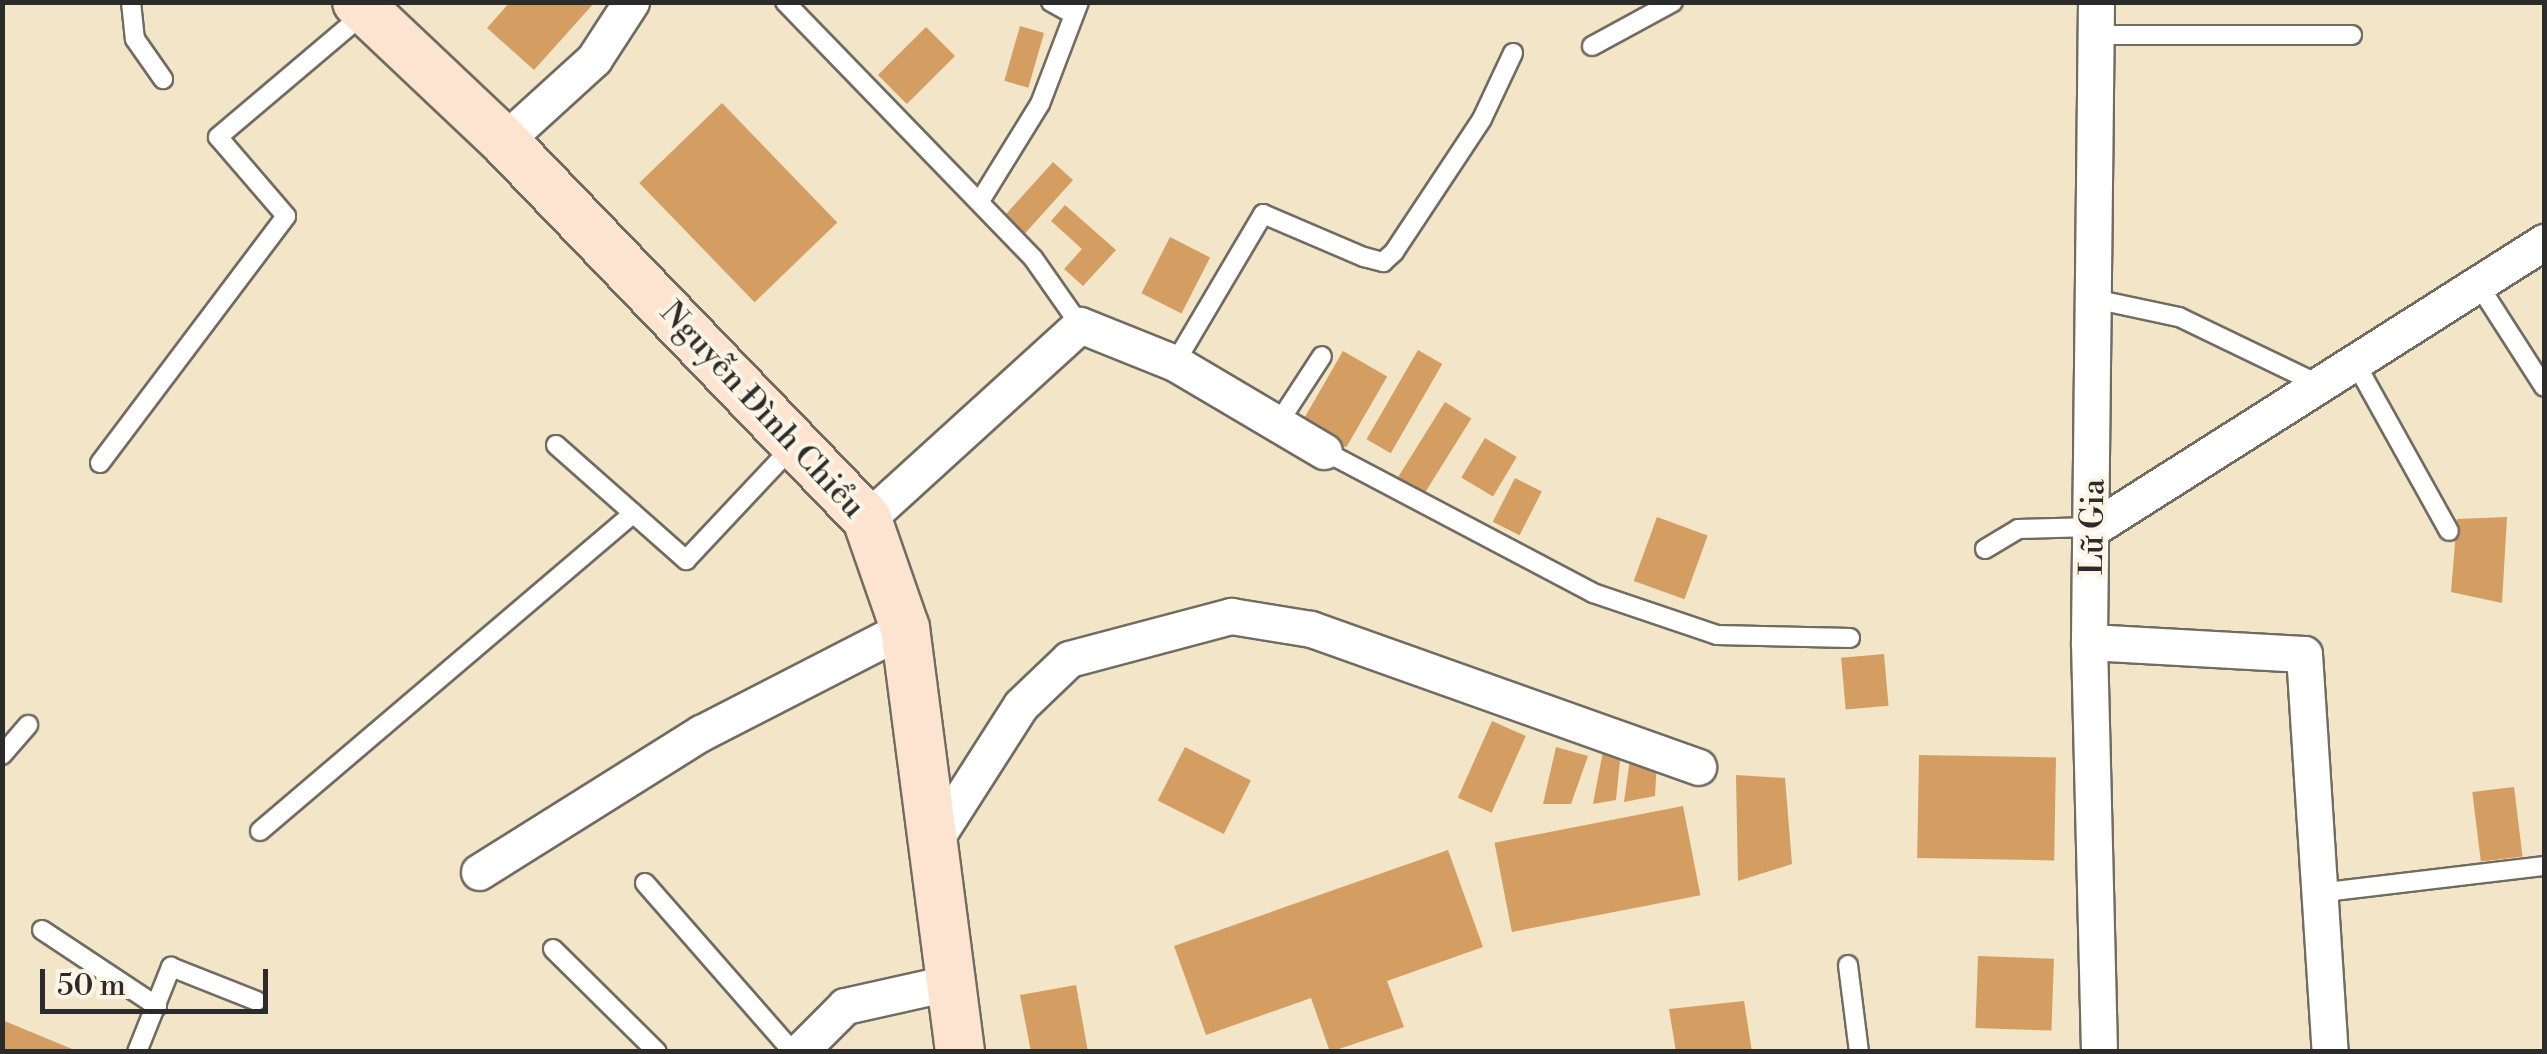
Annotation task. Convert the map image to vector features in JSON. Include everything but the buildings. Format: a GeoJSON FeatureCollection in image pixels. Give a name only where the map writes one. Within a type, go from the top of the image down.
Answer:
{"type":"FeatureCollection","features":[{"type":"Feature","properties":{"kind":"main road","name":"Nguyễn Đình Chiểu"},"geometry":{"type":"LineString","coordinates":[[362,7],[504,141],[798,441],[867,518],[905,628],[948,983],[960,1052]]}},
{"type":"Feature","properties":{"kind":"street"},"geometry":{"type":"LineString","coordinates":[[504,141],[594,59],[630,2]]}},
{"type":"Feature","properties":{"kind":"street","name":"Lữ Gia"},"geometry":{"type":"LineString","coordinates":[[2096,19],[2095,527],[2089,642],[2099,1052]]}},
{"type":"Feature","properties":{"kind":"street"},"geometry":{"type":"LineString","coordinates":[[2095,527],[2544,242]]}},
{"type":"Feature","properties":{"kind":"street"},"geometry":{"type":"LineString","coordinates":[[867,518],[1080,325],[1174,362],[1324,451]]}},
{"type":"Feature","properties":{"kind":"street"},"geometry":{"type":"LineString","coordinates":[[932,844],[1021,705],[1069,659],[1231,616],[1327,634],[1698,767]]}},
{"type":"Feature","properties":{"kind":"street"},"geometry":{"type":"LineString","coordinates":[[480,872],[700,732],[905,628]]}},
{"type":"Feature","properties":{"kind":"street"},"geometry":{"type":"LineString","coordinates":[[2089,642],[2304,654],[2316,894],[2330,1052]]}},
{"type":"Feature","properties":{"kind":"street"},"geometry":{"type":"LineString","coordinates":[[796,1052],[845,1006],[948,983]]}},
{"type":"Feature","properties":{"kind":"lane"},"geometry":{"type":"LineString","coordinates":[[130,2],[135,39],[163,79]]}},
{"type":"Feature","properties":{"kind":"lane"},"geometry":{"type":"LineString","coordinates":[[785,2],[980,201],[1080,325]]}},
{"type":"Feature","properties":{"kind":"lane"},"geometry":{"type":"LineString","coordinates":[[980,201],[1040,104],[1076,8],[1052,2]]}},
{"type":"Feature","properties":{"kind":"lane"},"geometry":{"type":"LineString","coordinates":[[1592,46],[1673,2]]}},
{"type":"Feature","properties":{"kind":"lane"},"geometry":{"type":"LineString","coordinates":[[100,463],[286,216],[218,137],[362,7]]}},
{"type":"Feature","properties":{"kind":"lane"},"geometry":{"type":"LineString","coordinates":[[2096,19],[2352,35]]}},
{"type":"Feature","properties":{"kind":"lane"},"geometry":{"type":"LineString","coordinates":[[1174,362],[1263,214],[1364,258],[1383,262],[1394,252],[1482,119],[1513,53]]}},
{"type":"Feature","properties":{"kind":"lane"},"geometry":{"type":"LineString","coordinates":[[2478,284],[2544,388]]}},
{"type":"Feature","properties":{"kind":"lane"},"geometry":{"type":"LineString","coordinates":[[2094,299],[2179,317],[2320,385]]}},
{"type":"Feature","properties":{"kind":"lane"},"geometry":{"type":"LineString","coordinates":[[1277,425],[1322,356]]}},
{"type":"Feature","properties":{"kind":"lane"},"geometry":{"type":"LineString","coordinates":[[2356,364],[2448,531]]}},
{"type":"Feature","properties":{"kind":"lane"},"geometry":{"type":"LineString","coordinates":[[556,445],[686,560],[798,441]]}},
{"type":"Feature","properties":{"kind":"lane"},"geometry":{"type":"LineString","coordinates":[[1324,451],[1593,593],[1717,635],[1850,638]]}},
{"type":"Feature","properties":{"kind":"lane"},"geometry":{"type":"LineString","coordinates":[[260,832],[633,513]]}},
{"type":"Feature","properties":{"kind":"lane"},"geometry":{"type":"LineString","coordinates":[[1985,549],[2018,528],[2095,527]]}},
{"type":"Feature","properties":{"kind":"lane"},"geometry":{"type":"LineString","coordinates":[[2,756],[28,725]]}},
{"type":"Feature","properties":{"kind":"lane"},"geometry":{"type":"LineString","coordinates":[[2316,894],[2544,866]]}},
{"type":"Feature","properties":{"kind":"lane"},"geometry":{"type":"LineString","coordinates":[[645,883],[796,1052]]}},
{"type":"Feature","properties":{"kind":"lane"},"geometry":{"type":"LineString","coordinates":[[42,930],[156,1006]]}},
{"type":"Feature","properties":{"kind":"lane"},"geometry":{"type":"LineString","coordinates":[[553,949],[657,1052]]}},
{"type":"Feature","properties":{"kind":"lane"},"geometry":{"type":"LineString","coordinates":[[1848,965],[1858,1052]]}},
{"type":"Feature","properties":{"kind":"lane"},"geometry":{"type":"LineString","coordinates":[[137,1052],[172,967],[257,1001]]}}]}
